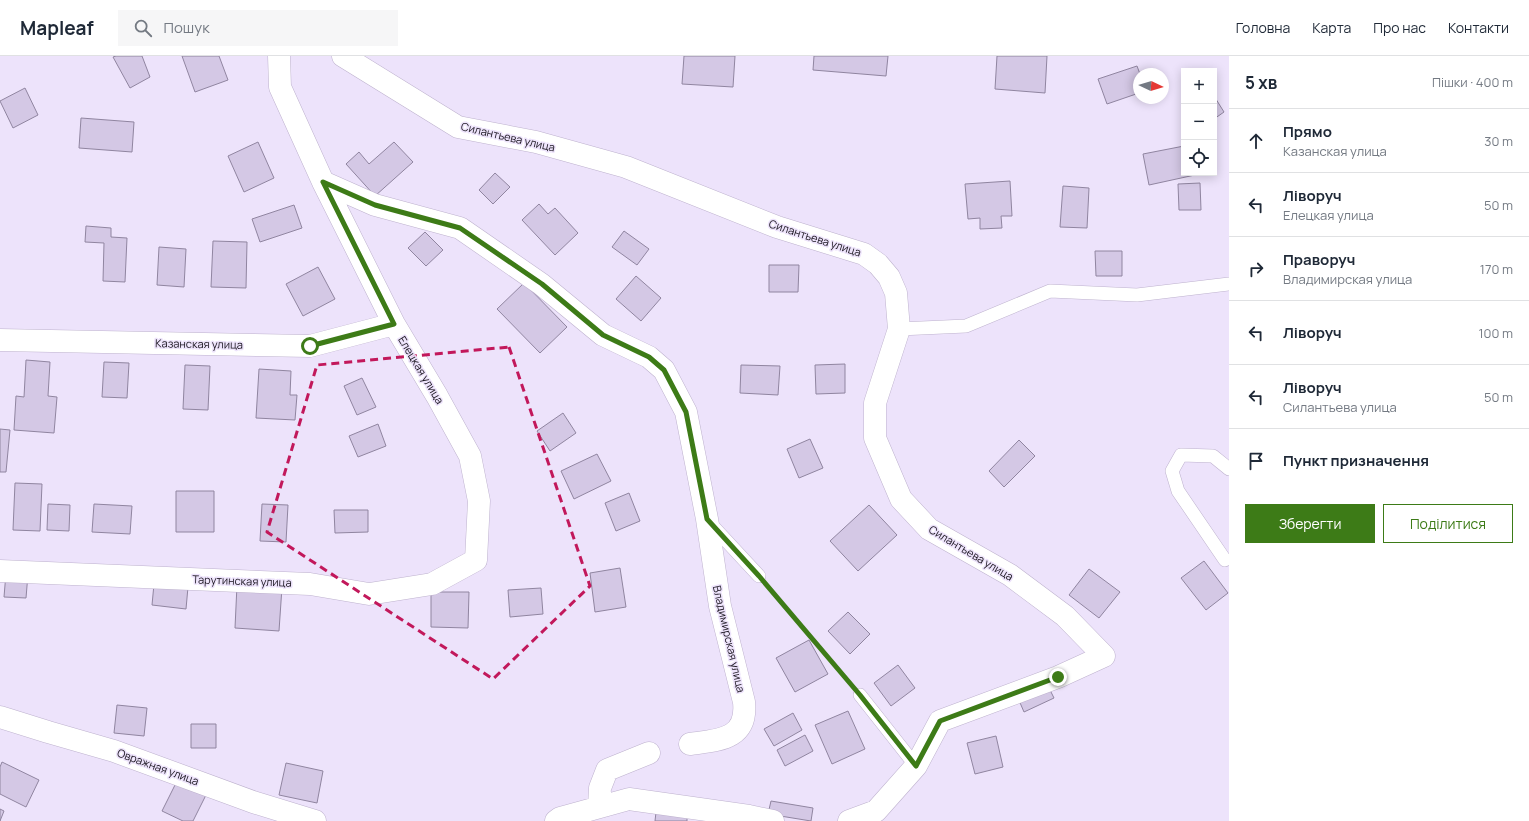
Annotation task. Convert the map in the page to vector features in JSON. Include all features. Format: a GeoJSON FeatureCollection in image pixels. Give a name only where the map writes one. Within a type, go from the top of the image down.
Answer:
{"type":"FeatureCollection","features":[{"type":"Feature","properties":{"kind":"street","name":"Елецкая улица"},"geometry":{"type":"LineString","coordinates":[[280,56],[280,87],[323,182],[394,324],[438,396],[470,456],[479,501],[476,560]]}},
{"type":"Feature","properties":{"kind":"street","name":"Силантьева улица"},"geometry":{"type":"LineString","coordinates":[[343,56],[458,127],[536,142],[626,167],[777,227],[864,254],[878,264],[889,277],[896,293],[899,329],[875,403],[875,438],[901,499],[929,529],[1010,575],[1065,616],[1104,656],[1058,677],[940,721],[916,766],[876,811],[849,821]]}},
{"type":"Feature","properties":{"kind":"street","name":"Владимирская улица"},"geometry":{"type":"LineString","coordinates":[[323,182],[375,205],[460,228],[542,284],[603,335],[649,357],[664,370],[686,412],[707,519],[720,606],[744,702],[745,712],[743,722],[730,736],[720,740],[690,744]]}},
{"type":"Feature","properties":{"kind":"street","name":"Казанская улица"},"geometry":{"type":"LineString","coordinates":[[0,340],[310,346],[394,324]]}},
{"type":"Feature","properties":{"kind":"street","name":"Тарутинская улица"},"geometry":{"type":"LineString","coordinates":[[0,571],[310,584],[369,594],[432,584],[476,560]]}},
{"type":"Feature","properties":{"kind":"street","name":"Овражная улица"},"geometry":{"type":"LineString","coordinates":[[0,717],[114,751],[253,802],[315,821]]}},
{"type":"Feature","properties":{"kind":"street"},"geometry":{"type":"LineString","coordinates":[[599,807],[600,788],[607,770],[649,752]]}},
{"type":"Feature","properties":{"kind":"street"},"geometry":{"type":"LineString","coordinates":[[556,821],[629,798],[773,821]]}},
{"type":"Feature","properties":{"kind":"lane"},"geometry":{"type":"LineString","coordinates":[[899,329],[966,326],[1050,291],[1137,295],[1229,284]]}},
{"type":"Feature","properties":{"kind":"lane"},"geometry":{"type":"LineString","coordinates":[[1225,560],[1178,491],[1172,471],[1181,455],[1213,456],[1229,469]]}},
{"type":"Feature","properties":{"kind":"lane"},"geometry":{"type":"LineString","coordinates":[[707,519],[759,576]]}},
{"type":"Feature","properties":{"kind":"lane"},"geometry":{"type":"LineString","coordinates":[[860,695],[916,766]]}},
{"type":"Feature","properties":{"kind":"path"},"geometry":{"type":"LineString","coordinates":[[759,576],[860,695]]}},
{"type":"Feature","properties":{"kind":"highlighted area"},"geometry":{"type":"Polygon","coordinates":[[[509,347],[590,586],[493,679],[267,532],[317,365],[509,347]]]}},
{"type":"Feature","properties":{"kind":"building"},"geometry":{"type":"Polygon","coordinates":[[[142,56],[150,77],[130,88],[113,57],[142,56]]]}},
{"type":"Feature","properties":{"kind":"building"},"geometry":{"type":"Polygon","coordinates":[[[182,56],[219,56],[228,80],[195,92],[182,56]]]}},
{"type":"Feature","properties":{"kind":"building"},"geometry":{"type":"Polygon","coordinates":[[[684,56],[735,56],[733,87],[682,84],[684,56]]]}},
{"type":"Feature","properties":{"kind":"building"},"geometry":{"type":"Polygon","coordinates":[[[814,56],[888,56],[886,76],[813,70],[814,56]]]}},
{"type":"Feature","properties":{"kind":"building"},"geometry":{"type":"Polygon","coordinates":[[[997,56],[1047,56],[1045,93],[995,89],[997,56]]]}},
{"type":"Feature","properties":{"kind":"building"},"geometry":{"type":"Polygon","coordinates":[[[1137,66],[1138,68],[1133,68],[1133,95],[1107,104],[1098,79],[1137,66]]]}},
{"type":"Feature","properties":{"kind":"building"},"geometry":{"type":"Polygon","coordinates":[[[25,88],[38,115],[13,128],[0,101],[25,88]]]}},
{"type":"Feature","properties":{"kind":"building"},"geometry":{"type":"Polygon","coordinates":[[[1217,101],[1224,112],[1217,117],[1217,101]]]}},
{"type":"Feature","properties":{"kind":"building"},"geometry":{"type":"Polygon","coordinates":[[[81,118],[134,122],[132,152],[79,148],[81,118]]]}},
{"type":"Feature","properties":{"kind":"building"},"geometry":{"type":"Polygon","coordinates":[[[258,142],[274,178],[244,192],[228,156],[258,142]]]}},
{"type":"Feature","properties":{"kind":"building"},"geometry":{"type":"Polygon","coordinates":[[[394,142],[413,162],[375,196],[346,164],[359,152],[369,164],[394,142]]]}},
{"type":"Feature","properties":{"kind":"building"},"geometry":{"type":"Polygon","coordinates":[[[1181,147],[1181,176],[1190,176],[1149,185],[1143,154],[1181,147]]]}},
{"type":"Feature","properties":{"kind":"building"},"geometry":{"type":"Polygon","coordinates":[[[495,173],[510,187],[493,204],[479,190],[495,173]]]}},
{"type":"Feature","properties":{"kind":"building"},"geometry":{"type":"Polygon","coordinates":[[[1010,181],[1012,216],[1001,216],[1002,228],[980,229],[980,218],[968,219],[965,184],[1010,181]]]}},
{"type":"Feature","properties":{"kind":"building"},"geometry":{"type":"Polygon","coordinates":[[[1200,183],[1201,210],[1179,210],[1178,184],[1200,183]]]}},
{"type":"Feature","properties":{"kind":"building"},"geometry":{"type":"Polygon","coordinates":[[[1063,186],[1089,188],[1087,228],[1060,227],[1063,186]]]}},
{"type":"Feature","properties":{"kind":"building"},"geometry":{"type":"Polygon","coordinates":[[[539,204],[548,214],[555,208],[578,233],[555,255],[522,220],[539,204]]]}},
{"type":"Feature","properties":{"kind":"building"},"geometry":{"type":"Polygon","coordinates":[[[294,205],[302,228],[260,242],[252,219],[294,205]]]}},
{"type":"Feature","properties":{"kind":"building"},"geometry":{"type":"Polygon","coordinates":[[[86,226],[111,228],[111,237],[127,238],[125,282],[103,281],[104,243],[85,242],[86,226]]]}},
{"type":"Feature","properties":{"kind":"building"},"geometry":{"type":"Polygon","coordinates":[[[624,231],[649,249],[637,265],[612,247],[624,231]]]}},
{"type":"Feature","properties":{"kind":"building"},"geometry":{"type":"Polygon","coordinates":[[[425,232],[443,250],[426,266],[408,248],[425,232]]]}},
{"type":"Feature","properties":{"kind":"building"},"geometry":{"type":"Polygon","coordinates":[[[213,241],[247,242],[246,288],[211,287],[213,241]]]}},
{"type":"Feature","properties":{"kind":"building"},"geometry":{"type":"Polygon","coordinates":[[[159,247],[186,249],[184,287],[157,285],[159,247]]]}},
{"type":"Feature","properties":{"kind":"building"},"geometry":{"type":"Polygon","coordinates":[[[1095,251],[1122,251],[1122,276],[1096,276],[1095,251]]]}},
{"type":"Feature","properties":{"kind":"building"},"geometry":{"type":"Polygon","coordinates":[[[769,265],[799,265],[798,292],[769,292],[769,265]]]}},
{"type":"Feature","properties":{"kind":"building"},"geometry":{"type":"Polygon","coordinates":[[[318,267],[335,299],[303,316],[286,284],[318,267]]]}},
{"type":"Feature","properties":{"kind":"building"},"geometry":{"type":"Polygon","coordinates":[[[636,276],[661,298],[641,321],[616,299],[636,276]]]}},
{"type":"Feature","properties":{"kind":"building"},"geometry":{"type":"Polygon","coordinates":[[[524,283],[567,327],[540,353],[497,309],[524,283]]]}},
{"type":"Feature","properties":{"kind":"building"},"geometry":{"type":"Polygon","coordinates":[[[26,360],[50,362],[48,396],[57,397],[54,433],[14,430],[16,396],[24,397],[26,360]]]}},
{"type":"Feature","properties":{"kind":"building"},"geometry":{"type":"Polygon","coordinates":[[[104,362],[129,363],[127,398],[102,397],[104,362]]]}},
{"type":"Feature","properties":{"kind":"building"},"geometry":{"type":"Polygon","coordinates":[[[845,364],[845,393],[816,394],[815,365],[845,364]]]}},
{"type":"Feature","properties":{"kind":"building"},"geometry":{"type":"Polygon","coordinates":[[[185,365],[210,366],[208,410],[183,409],[185,365]]]}},
{"type":"Feature","properties":{"kind":"building"},"geometry":{"type":"Polygon","coordinates":[[[741,365],[780,366],[778,395],[740,393],[741,365]]]}},
{"type":"Feature","properties":{"kind":"building"},"geometry":{"type":"Polygon","coordinates":[[[259,369],[291,371],[290,395],[297,395],[295,420],[256,418],[259,369]]]}},
{"type":"Feature","properties":{"kind":"building"},"geometry":{"type":"Polygon","coordinates":[[[362,378],[376,407],[357,415],[344,386],[362,378]]]}},
{"type":"Feature","properties":{"kind":"building"},"geometry":{"type":"Polygon","coordinates":[[[563,413],[576,433],[550,451],[537,431],[563,413]]]}},
{"type":"Feature","properties":{"kind":"building"},"geometry":{"type":"Polygon","coordinates":[[[378,424],[386,446],[358,457],[349,436],[378,424]]]}},
{"type":"Feature","properties":{"kind":"building"},"geometry":{"type":"Polygon","coordinates":[[[0,429],[10,430],[6,472],[0,472],[0,429]]]}},
{"type":"Feature","properties":{"kind":"building"},"geometry":{"type":"Polygon","coordinates":[[[810,439],[823,468],[799,478],[787,449],[810,439]]]}},
{"type":"Feature","properties":{"kind":"building"},"geometry":{"type":"Polygon","coordinates":[[[1019,440],[1035,456],[1004,487],[989,471],[1019,440]]]}},
{"type":"Feature","properties":{"kind":"building"},"geometry":{"type":"Polygon","coordinates":[[[597,454],[611,481],[574,499],[561,471],[597,454]]]}},
{"type":"Feature","properties":{"kind":"building"},"geometry":{"type":"Polygon","coordinates":[[[15,483],[42,484],[40,531],[13,530],[15,483]]]}},
{"type":"Feature","properties":{"kind":"building"},"geometry":{"type":"Polygon","coordinates":[[[176,491],[214,491],[214,532],[176,532],[176,491]]]}},
{"type":"Feature","properties":{"kind":"building"},"geometry":{"type":"Polygon","coordinates":[[[629,493],[640,521],[616,531],[605,503],[629,493]]]}},
{"type":"Feature","properties":{"kind":"building"},"geometry":{"type":"Polygon","coordinates":[[[48,504],[70,505],[69,531],[47,530],[48,504]]]}},
{"type":"Feature","properties":{"kind":"building"},"geometry":{"type":"Polygon","coordinates":[[[94,504],[132,506],[130,534],[92,532],[94,504]]]}},
{"type":"Feature","properties":{"kind":"building"},"geometry":{"type":"Polygon","coordinates":[[[262,504],[288,505],[286,542],[260,541],[262,504]]]}},
{"type":"Feature","properties":{"kind":"building"},"geometry":{"type":"Polygon","coordinates":[[[869,505],[897,535],[858,571],[830,541],[869,505]]]}},
{"type":"Feature","properties":{"kind":"building"},"geometry":{"type":"Polygon","coordinates":[[[334,510],[368,510],[368,532],[335,533],[334,510]]]}},
{"type":"Feature","properties":{"kind":"building"},"geometry":{"type":"Polygon","coordinates":[[[1204,561],[1228,593],[1206,610],[1181,578],[1204,561]]]}},
{"type":"Feature","properties":{"kind":"building"},"geometry":{"type":"Polygon","coordinates":[[[620,568],[626,607],[595,612],[590,573],[620,568]]]}},
{"type":"Feature","properties":{"kind":"building"},"geometry":{"type":"Polygon","coordinates":[[[1089,569],[1120,592],[1099,618],[1069,595],[1089,569]]]}},
{"type":"Feature","properties":{"kind":"building"},"geometry":{"type":"Polygon","coordinates":[[[6,573],[28,574],[26,598],[4,597],[6,573]]]}},
{"type":"Feature","properties":{"kind":"building"},"geometry":{"type":"Polygon","coordinates":[[[154,584],[188,587],[186,609],[152,605],[154,584]]]}},
{"type":"Feature","properties":{"kind":"building"},"geometry":{"type":"Polygon","coordinates":[[[237,585],[282,587],[279,631],[235,628],[237,585]]]}},
{"type":"Feature","properties":{"kind":"building"},"geometry":{"type":"Polygon","coordinates":[[[541,588],[543,614],[510,617],[508,590],[541,588]]]}},
{"type":"Feature","properties":{"kind":"building"},"geometry":{"type":"Polygon","coordinates":[[[431,592],[469,592],[468,628],[431,627],[431,592]]]}},
{"type":"Feature","properties":{"kind":"building"},"geometry":{"type":"Polygon","coordinates":[[[848,612],[870,634],[850,654],[828,631],[848,612]]]}},
{"type":"Feature","properties":{"kind":"building"},"geometry":{"type":"Polygon","coordinates":[[[809,640],[828,674],[795,692],[776,658],[809,640]]]}},
{"type":"Feature","properties":{"kind":"building"},"geometry":{"type":"Polygon","coordinates":[[[898,665],[915,688],[891,706],[874,683],[898,665]]]}},
{"type":"Feature","properties":{"kind":"building"},"geometry":{"type":"Polygon","coordinates":[[[1047,684],[1054,698],[1024,712],[1018,698],[1047,684]]]}},
{"type":"Feature","properties":{"kind":"building"},"geometry":{"type":"Polygon","coordinates":[[[117,705],[147,708],[144,736],[114,733],[117,705]]]}},
{"type":"Feature","properties":{"kind":"building"},"geometry":{"type":"Polygon","coordinates":[[[848,711],[865,749],[832,764],[815,725],[848,711]]]}},
{"type":"Feature","properties":{"kind":"building"},"geometry":{"type":"Polygon","coordinates":[[[793,713],[802,730],[774,746],[764,729],[793,713]]]}},
{"type":"Feature","properties":{"kind":"building"},"geometry":{"type":"Polygon","coordinates":[[[191,724],[216,724],[216,748],[191,748],[191,724]]]}},
{"type":"Feature","properties":{"kind":"building"},"geometry":{"type":"Polygon","coordinates":[[[805,735],[813,751],[785,766],[777,750],[805,735]]]}},
{"type":"Feature","properties":{"kind":"building"},"geometry":{"type":"Polygon","coordinates":[[[996,736],[1003,767],[975,774],[967,743],[996,736]]]}},
{"type":"Feature","properties":{"kind":"building"},"geometry":{"type":"Polygon","coordinates":[[[2,762],[39,780],[26,807],[0,794],[0,767],[2,762]]]}},
{"type":"Feature","properties":{"kind":"building"},"geometry":{"type":"Polygon","coordinates":[[[286,763],[323,771],[317,803],[279,795],[286,763]]]}},
{"type":"Feature","properties":{"kind":"building"},"geometry":{"type":"Polygon","coordinates":[[[177,781],[206,795],[193,821],[183,821],[162,811],[177,781]]]}},
{"type":"Feature","properties":{"kind":"building"},"geometry":{"type":"Polygon","coordinates":[[[771,801],[813,808],[811,821],[768,814],[771,801]]]}},
{"type":"Feature","properties":{"kind":"building"},"geometry":{"type":"Polygon","coordinates":[[[0,809],[4,811],[0,821],[0,809]]]}},
{"type":"Feature","properties":{"kind":"building"},"geometry":{"type":"Polygon","coordinates":[[[656,812],[687,814],[687,821],[655,821],[656,812]]]}},
{"type":"Feature","properties":{"kind":"route"},"geometry":{"type":"LineString","coordinates":[[310,346],[394,324],[323,182],[375,205],[460,228],[542,284],[603,335],[649,357],[664,370],[686,412],[692,450],[707,519],[759,576],[860,695],[916,766],[940,721],[1058,677]]}}]}
